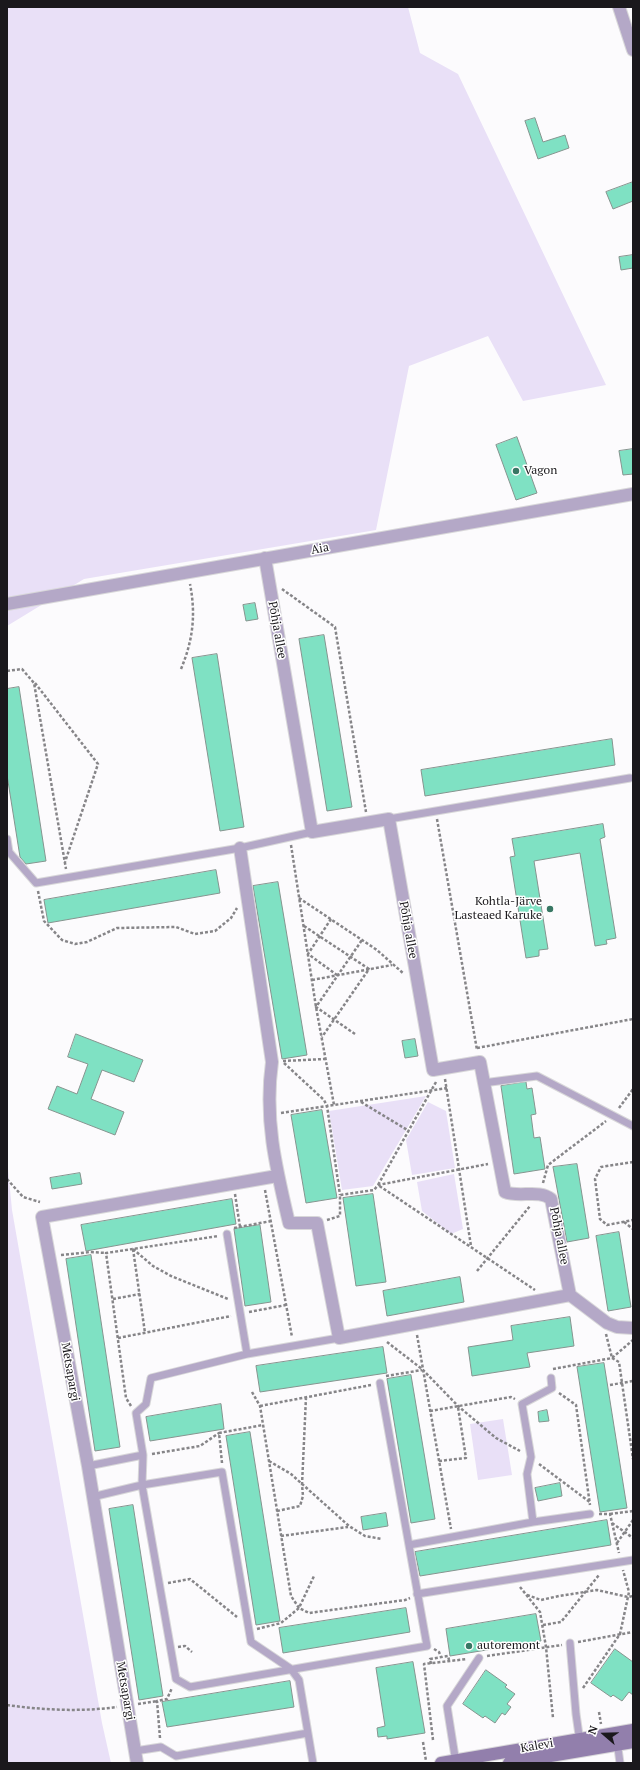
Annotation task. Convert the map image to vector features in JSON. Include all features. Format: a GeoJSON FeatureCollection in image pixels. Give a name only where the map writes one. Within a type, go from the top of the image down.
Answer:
{"type":"FeatureCollection","features":[{"type":"Feature","properties":{"kind":"main road","name":"Kalevi"},"geometry":{"type":"LineString","coordinates":[[509,1763],[552,1754],[581,1745],[616,1739],[633,1730]]}},
{"type":"Feature","properties":{"kind":"main road","name":"Kalevi"},"geometry":{"type":"LineString","coordinates":[[616,1739],[633,1742]]}},
{"type":"Feature","properties":{"kind":"main road","name":"Kalevi"},"geometry":{"type":"LineString","coordinates":[[441,1763],[552,1754]]}},
{"type":"Feature","properties":{"kind":"street"},"geometry":{"type":"LineString","coordinates":[[619,7],[633,50]]}},
{"type":"Feature","properties":{"kind":"street","name":"Aia"},"geometry":{"type":"LineString","coordinates":[[7,604],[633,494]]}},
{"type":"Feature","properties":{"kind":"street","name":"Põhja allee"},"geometry":{"type":"LineString","coordinates":[[265,558],[312,832]]}},
{"type":"Feature","properties":{"kind":"street"},"geometry":{"type":"LineString","coordinates":[[312,832],[389,819]]}},
{"type":"Feature","properties":{"kind":"street","name":"Põhja allee"},"geometry":{"type":"LineString","coordinates":[[389,819],[432,1070],[444,1068]]}},
{"type":"Feature","properties":{"kind":"street"},"geometry":{"type":"LineString","coordinates":[[240,848],[246,892],[277,1062],[268,1088],[268,1114],[277,1176],[289,1223],[317,1223],[338,1338],[570,1295],[601,1318],[617,1327],[633,1328]]}},
{"type":"Feature","properties":{"kind":"street"},"geometry":{"type":"LineString","coordinates":[[444,1068],[480,1062]]}},
{"type":"Feature","properties":{"kind":"street","name":"Põhja allee"},"geometry":{"type":"LineString","coordinates":[[480,1062],[504,1192],[511,1195],[546,1194],[551,1199],[570,1295]]}},
{"type":"Feature","properties":{"kind":"street","name":"Metsapargi"},"geometry":{"type":"LineString","coordinates":[[136,1757],[88,1466],[42,1217],[277,1176]]}},
{"type":"Feature","properties":{"kind":"lane"},"geometry":{"type":"LineString","coordinates":[[389,819],[630,778]]}},
{"type":"Feature","properties":{"kind":"lane"},"geometry":{"type":"LineString","coordinates":[[7,839],[9,852],[36,883],[240,848],[312,832]]}},
{"type":"Feature","properties":{"kind":"lane"},"geometry":{"type":"LineString","coordinates":[[483,1083],[537,1076],[633,1126]]}},
{"type":"Feature","properties":{"kind":"lane"},"geometry":{"type":"LineString","coordinates":[[227,1234],[247,1354]]}},
{"type":"Feature","properties":{"kind":"lane"},"geometry":{"type":"LineString","coordinates":[[338,1338],[247,1354],[151,1378],[146,1404],[136,1413],[143,1455],[142,1485],[176,1679],[190,1687],[427,1646],[380,1383]]}},
{"type":"Feature","properties":{"kind":"lane"},"geometry":{"type":"LineString","coordinates":[[533,1522],[527,1474],[531,1457],[522,1404],[552,1388],[551,1378]]}},
{"type":"Feature","properties":{"kind":"lane"},"geometry":{"type":"LineString","coordinates":[[88,1466],[143,1455]]}},
{"type":"Feature","properties":{"kind":"lane"},"geometry":{"type":"LineString","coordinates":[[92,1497],[142,1485],[222,1472],[251,1642],[291,1669],[299,1680],[313,1763]]}},
{"type":"Feature","properties":{"kind":"lane"},"geometry":{"type":"LineString","coordinates":[[409,1545],[533,1522],[590,1514]]}},
{"type":"Feature","properties":{"kind":"lane"},"geometry":{"type":"LineString","coordinates":[[417,1594],[633,1560]]}},
{"type":"Feature","properties":{"kind":"lane"},"geometry":{"type":"LineString","coordinates":[[570,1643],[581,1745]]}},
{"type":"Feature","properties":{"kind":"lane"},"geometry":{"type":"LineString","coordinates":[[456,1762],[447,1706],[479,1658]]}},
{"type":"Feature","properties":{"kind":"lane"},"geometry":{"type":"LineString","coordinates":[[136,1757],[161,1747],[176,1756],[308,1733]]}},
{"type":"Feature","properties":{"kind":"lane"},"geometry":{"type":"LineString","coordinates":[[616,1739],[620,1763]]}},
{"type":"Feature","properties":{"kind":"path"},"geometry":{"type":"LineString","coordinates":[[181,669],[187,655],[193,630],[193,600],[188,572]]}},
{"type":"Feature","properties":{"kind":"path"},"geometry":{"type":"LineString","coordinates":[[268,580],[335,627],[367,822]]}},
{"type":"Feature","properties":{"kind":"path"},"geometry":{"type":"LineString","coordinates":[[7,671],[22,669],[98,764],[65,862]]}},
{"type":"Feature","properties":{"kind":"path"},"geometry":{"type":"LineString","coordinates":[[34,683],[68,878]]}},
{"type":"Feature","properties":{"kind":"path"},"geometry":{"type":"LineString","coordinates":[[436,811],[480,1062]]}},
{"type":"Feature","properties":{"kind":"path"},"geometry":{"type":"LineString","coordinates":[[289,837],[321,1037],[334,1105]]}},
{"type":"Feature","properties":{"kind":"path"},"geometry":{"type":"LineString","coordinates":[[36,883],[44,921],[62,940],[75,944],[88,942],[117,928],[176,927],[195,934],[215,931],[231,918],[246,892]]}},
{"type":"Feature","properties":{"kind":"path"},"geometry":{"type":"LineString","coordinates":[[299,898],[377,950],[392,965],[418,984]]}},
{"type":"Feature","properties":{"kind":"path"},"geometry":{"type":"LineString","coordinates":[[308,954],[331,919]]}},
{"type":"Feature","properties":{"kind":"path"},"geometry":{"type":"LineString","coordinates":[[304,926],[369,969]]}},
{"type":"Feature","properties":{"kind":"path"},"geometry":{"type":"LineString","coordinates":[[316,1007],[362,940]]}},
{"type":"Feature","properties":{"kind":"path"},"geometry":{"type":"LineString","coordinates":[[308,954],[338,975]]}},
{"type":"Feature","properties":{"kind":"path"},"geometry":{"type":"LineString","coordinates":[[312,980],[392,965]]}},
{"type":"Feature","properties":{"kind":"path"},"geometry":{"type":"LineString","coordinates":[[321,1037],[369,969]]}},
{"type":"Feature","properties":{"kind":"path"},"geometry":{"type":"LineString","coordinates":[[316,1007],[355,1034]]}},
{"type":"Feature","properties":{"kind":"path"},"geometry":{"type":"LineString","coordinates":[[477,1048],[633,1019]]}},
{"type":"Feature","properties":{"kind":"path"},"geometry":{"type":"LineString","coordinates":[[277,1062],[325,1059]]}},
{"type":"Feature","properties":{"kind":"path"},"geometry":{"type":"LineString","coordinates":[[277,1062],[324,1100],[327,1106],[340,1195],[340,1216],[317,1223]]}},
{"type":"Feature","properties":{"kind":"path"},"geometry":{"type":"LineString","coordinates":[[444,1068],[471,1247]]}},
{"type":"Feature","properties":{"kind":"path"},"geometry":{"type":"LineString","coordinates":[[340,1195],[374,1190],[444,1068]]}},
{"type":"Feature","properties":{"kind":"path"},"geometry":{"type":"LineString","coordinates":[[268,1114],[361,1102],[447,1088]]}},
{"type":"Feature","properties":{"kind":"path"},"geometry":{"type":"LineString","coordinates":[[477,1271],[539,1194],[548,1165],[613,1116],[633,1089]]}},
{"type":"Feature","properties":{"kind":"path"},"geometry":{"type":"LineString","coordinates":[[361,1102],[408,1131]]}},
{"type":"Feature","properties":{"kind":"path"},"geometry":{"type":"LineString","coordinates":[[378,1184],[499,1162]]}},
{"type":"Feature","properties":{"kind":"path"},"geometry":{"type":"LineString","coordinates":[[633,1162],[601,1167],[595,1179],[600,1219],[607,1225],[633,1220]]}},
{"type":"Feature","properties":{"kind":"path"},"geometry":{"type":"LineString","coordinates":[[263,1178],[294,1346]]}},
{"type":"Feature","properties":{"kind":"path"},"geometry":{"type":"LineString","coordinates":[[7,1179],[23,1197],[40,1202]]}},
{"type":"Feature","properties":{"kind":"path"},"geometry":{"type":"LineString","coordinates":[[234,1183],[240,1227]]}},
{"type":"Feature","properties":{"kind":"path"},"geometry":{"type":"LineString","coordinates":[[378,1184],[549,1299]]}},
{"type":"Feature","properties":{"kind":"path"},"geometry":{"type":"LineString","coordinates":[[49,1257],[90,1252],[106,1253],[227,1234],[232,1228],[271,1221]]}},
{"type":"Feature","properties":{"kind":"path"},"geometry":{"type":"LineString","coordinates":[[623,1222],[633,1229]]}},
{"type":"Feature","properties":{"kind":"path"},"geometry":{"type":"LineString","coordinates":[[133,1249],[153,1266],[171,1276],[228,1298],[240,1311]]}},
{"type":"Feature","properties":{"kind":"path"},"geometry":{"type":"LineString","coordinates":[[133,1249],[145,1333]]}},
{"type":"Feature","properties":{"kind":"path"},"geometry":{"type":"LineString","coordinates":[[106,1253],[126,1398],[136,1413]]}},
{"type":"Feature","properties":{"kind":"path"},"geometry":{"type":"LineString","coordinates":[[112,1299],[140,1294]]}},
{"type":"Feature","properties":{"kind":"path"},"geometry":{"type":"LineString","coordinates":[[118,1338],[240,1311],[286,1305]]}},
{"type":"Feature","properties":{"kind":"path"},"geometry":{"type":"LineString","coordinates":[[601,1318],[612,1358],[619,1362],[633,1459]]}},
{"type":"Feature","properties":{"kind":"path"},"geometry":{"type":"LineString","coordinates":[[415,1324],[452,1537]]}},
{"type":"Feature","properties":{"kind":"path"},"geometry":{"type":"LineString","coordinates":[[374,1332],[423,1370],[458,1406],[496,1438],[531,1457],[590,1503]]}},
{"type":"Feature","properties":{"kind":"path"},"geometry":{"type":"LineString","coordinates":[[551,1378],[551,1369],[612,1358],[633,1340]]}},
{"type":"Feature","properties":{"kind":"path"},"geometry":{"type":"LineString","coordinates":[[260,1406],[380,1383],[388,1375],[423,1370]]}},
{"type":"Feature","properties":{"kind":"path"},"geometry":{"type":"LineString","coordinates":[[610,1385],[633,1381]]}},
{"type":"Feature","properties":{"kind":"path"},"geometry":{"type":"LineString","coordinates":[[552,1388],[576,1405],[590,1503],[590,1514],[610,1514],[633,1511]]}},
{"type":"Feature","properties":{"kind":"path"},"geometry":{"type":"LineString","coordinates":[[252,1392],[260,1406],[291,1596],[299,1608],[309,1613],[405,1600],[417,1594]]}},
{"type":"Feature","properties":{"kind":"path"},"geometry":{"type":"LineString","coordinates":[[277,1511],[300,1506],[304,1496],[302,1485],[306,1397]]}},
{"type":"Feature","properties":{"kind":"path"},"geometry":{"type":"LineString","coordinates":[[430,1411],[511,1397],[522,1404]]}},
{"type":"Feature","properties":{"kind":"path"},"geometry":{"type":"LineString","coordinates":[[439,1461],[466,1458],[458,1406]]}},
{"type":"Feature","properties":{"kind":"path"},"geometry":{"type":"LineString","coordinates":[[143,1455],[200,1446],[219,1433],[263,1425]]}},
{"type":"Feature","properties":{"kind":"path"},"geometry":{"type":"LineString","coordinates":[[219,1433],[222,1472]]}},
{"type":"Feature","properties":{"kind":"path"},"geometry":{"type":"LineString","coordinates":[[268,1460],[291,1474],[349,1526],[365,1536],[382,1539]]}},
{"type":"Feature","properties":{"kind":"path"},"geometry":{"type":"LineString","coordinates":[[575,1700],[620,1634],[628,1598],[628,1592],[610,1514]]}},
{"type":"Feature","properties":{"kind":"path"},"geometry":{"type":"LineString","coordinates":[[617,1543],[633,1520]]}},
{"type":"Feature","properties":{"kind":"path"},"geometry":{"type":"LineString","coordinates":[[612,1522],[633,1538]]}},
{"type":"Feature","properties":{"kind":"path"},"geometry":{"type":"LineString","coordinates":[[281,1536],[349,1526]]}},
{"type":"Feature","properties":{"kind":"path"},"geometry":{"type":"LineString","coordinates":[[543,1625],[561,1622],[608,1564]]}},
{"type":"Feature","properties":{"kind":"path"},"geometry":{"type":"LineString","coordinates":[[159,1584],[190,1579],[242,1622],[249,1631],[281,1623],[299,1608],[314,1576]]}},
{"type":"Feature","properties":{"kind":"path"},"geometry":{"type":"LineString","coordinates":[[514,1579],[540,1612],[546,1647],[553,1718]]}},
{"type":"Feature","properties":{"kind":"path"},"geometry":{"type":"LineString","coordinates":[[526,1595],[542,1600],[597,1590],[628,1598],[633,1596]]}},
{"type":"Feature","properties":{"kind":"path"},"geometry":{"type":"LineString","coordinates":[[433,1740],[424,1664],[449,1660],[479,1658],[633,1632]]}},
{"type":"Feature","properties":{"kind":"path"},"geometry":{"type":"LineString","coordinates":[[7,1705],[40,1710],[100,1709],[128,1706],[167,1699],[176,1679]]}},
{"type":"Feature","properties":{"kind":"path"},"geometry":{"type":"LineString","coordinates":[[157,1701],[161,1747]]}},
{"type":"Feature","properties":{"kind":"path"},"geometry":{"type":"LineString","coordinates":[[599,1712],[602,1730]]}},
{"type":"Feature","properties":{"kind":"path"},"geometry":{"type":"LineString","coordinates":[[423,1742],[426,1761]]}},
{"type":"Feature","properties":{"kind":"shaded area"},"geometry":{"type":"Polygon","coordinates":[[[7,7],[408,7],[420,53],[458,74],[606,385],[523,401],[488,336],[409,366],[376,530],[84,579],[7,626],[7,7]]]}},
{"type":"Feature","properties":{"kind":"shaded area"},"geometry":{"type":"Polygon","coordinates":[[[426,1096],[373,1186],[342,1190],[329,1111],[426,1096]]]}},
{"type":"Feature","properties":{"kind":"shaded area"},"geometry":{"type":"Polygon","coordinates":[[[428,1102],[446,1111],[455,1168],[412,1175],[406,1140],[428,1102]]]}},
{"type":"Feature","properties":{"kind":"shaded area"},"geometry":{"type":"Polygon","coordinates":[[[7,1158],[12,1210],[102,1723],[111,1763],[7,1763],[7,1158]]]}},
{"type":"Feature","properties":{"kind":"shaded area"},"geometry":{"type":"Polygon","coordinates":[[[454,1174],[463,1229],[451,1234],[422,1211],[417,1182],[454,1174]]]}},
{"type":"Feature","properties":{"kind":"shaded area"},"geometry":{"type":"Polygon","coordinates":[[[503,1419],[512,1475],[478,1480],[470,1424],[503,1419]]]}},
{"type":"Feature","properties":{"kind":"building"},"geometry":{"type":"Polygon","coordinates":[[[535,118],[543,142],[565,135],[569,148],[538,159],[525,121],[535,118]]]}},
{"type":"Feature","properties":{"kind":"building"},"geometry":{"type":"Polygon","coordinates":[[[633,182],[633,201],[613,209],[606,192],[633,182]]]}},
{"type":"Feature","properties":{"kind":"building"},"geometry":{"type":"Polygon","coordinates":[[[633,255],[633,268],[621,270],[619,257],[633,255]]]}},
{"type":"Feature","properties":{"kind":"building"},"geometry":{"type":"Polygon","coordinates":[[[517,437],[537,493],[516,500],[496,445],[517,437]]]}},
{"type":"Feature","properties":{"kind":"building"},"geometry":{"type":"Polygon","coordinates":[[[633,449],[633,474],[623,475],[619,451],[633,449]]]}},
{"type":"Feature","properties":{"kind":"building"},"geometry":{"type":"Polygon","coordinates":[[[255,603],[258,619],[246,621],[243,605],[255,603]]]}},
{"type":"Feature","properties":{"kind":"building"},"geometry":{"type":"Polygon","coordinates":[[[324,635],[352,807],[327,811],[299,639],[324,635]]]}},
{"type":"Feature","properties":{"kind":"building"},"geometry":{"type":"Polygon","coordinates":[[[217,654],[244,827],[220,831],[192,658],[217,654]]]}},
{"type":"Feature","properties":{"kind":"building"},"geometry":{"type":"Polygon","coordinates":[[[19,687],[46,861],[26,864],[20,857],[7,775],[7,689],[19,687]]]}},
{"type":"Feature","properties":{"kind":"building"},"geometry":{"type":"Polygon","coordinates":[[[612,739],[615,765],[425,796],[421,770],[612,739]]]}},
{"type":"Feature","properties":{"kind":"building"},"geometry":{"type":"Polygon","coordinates":[[[603,824],[605,837],[600,839],[616,938],[606,940],[607,944],[595,946],[580,853],[534,861],[548,949],[539,950],[539,956],[526,958],[510,857],[515,856],[512,839],[603,824]]]}},
{"type":"Feature","properties":{"kind":"building"},"geometry":{"type":"Polygon","coordinates":[[[216,870],[220,893],[48,923],[44,900],[216,870]]]}},
{"type":"Feature","properties":{"kind":"building"},"geometry":{"type":"Polygon","coordinates":[[[278,882],[307,1055],[282,1059],[253,886],[278,882]]]}},
{"type":"Feature","properties":{"kind":"building"},"geometry":{"type":"Polygon","coordinates":[[[76,1034],[143,1060],[134,1082],[102,1070],[91,1099],[124,1112],[115,1135],[48,1109],[57,1086],[77,1094],[88,1064],[68,1057],[76,1034]]]}},
{"type":"Feature","properties":{"kind":"building"},"geometry":{"type":"Polygon","coordinates":[[[415,1039],[418,1056],[405,1058],[402,1041],[415,1039]]]}},
{"type":"Feature","properties":{"kind":"building"},"geometry":{"type":"Polygon","coordinates":[[[526,1082],[527,1089],[532,1088],[536,1114],[531,1115],[534,1138],[540,1137],[545,1169],[514,1174],[501,1086],[526,1082]]]}},
{"type":"Feature","properties":{"kind":"building"},"geometry":{"type":"Polygon","coordinates":[[[322,1110],[337,1198],[306,1203],[291,1115],[322,1110]]]}},
{"type":"Feature","properties":{"kind":"building"},"geometry":{"type":"Polygon","coordinates":[[[577,1164],[589,1238],[567,1242],[553,1167],[577,1164]]]}},
{"type":"Feature","properties":{"kind":"building"},"geometry":{"type":"Polygon","coordinates":[[[80,1173],[82,1184],[52,1189],[50,1178],[80,1173]]]}},
{"type":"Feature","properties":{"kind":"building"},"geometry":{"type":"Polygon","coordinates":[[[373,1194],[386,1282],[356,1286],[343,1198],[373,1194]]]}},
{"type":"Feature","properties":{"kind":"building"},"geometry":{"type":"Polygon","coordinates":[[[232,1199],[236,1224],[86,1251],[81,1225],[232,1199]]]}},
{"type":"Feature","properties":{"kind":"building"},"geometry":{"type":"Polygon","coordinates":[[[260,1225],[271,1302],[245,1306],[234,1229],[260,1225]]]}},
{"type":"Feature","properties":{"kind":"building"},"geometry":{"type":"Polygon","coordinates":[[[619,1232],[631,1307],[608,1311],[596,1236],[619,1232]]]}},
{"type":"Feature","properties":{"kind":"building"},"geometry":{"type":"Polygon","coordinates":[[[91,1255],[120,1447],[95,1451],[66,1259],[91,1255]]]}},
{"type":"Feature","properties":{"kind":"building"},"geometry":{"type":"Polygon","coordinates":[[[460,1277],[464,1302],[387,1316],[383,1291],[460,1277]]]}},
{"type":"Feature","properties":{"kind":"building"},"geometry":{"type":"Polygon","coordinates":[[[570,1317],[574,1346],[527,1353],[530,1367],[472,1376],[468,1347],[513,1340],[511,1326],[570,1317]]]}},
{"type":"Feature","properties":{"kind":"building"},"geometry":{"type":"Polygon","coordinates":[[[383,1347],[387,1373],[260,1392],[256,1366],[383,1347]]]}},
{"type":"Feature","properties":{"kind":"building"},"geometry":{"type":"Polygon","coordinates":[[[604,1363],[627,1508],[600,1512],[577,1367],[604,1363]]]}},
{"type":"Feature","properties":{"kind":"building"},"geometry":{"type":"Polygon","coordinates":[[[411,1375],[435,1519],[411,1523],[387,1379],[411,1375]]]}},
{"type":"Feature","properties":{"kind":"building"},"geometry":{"type":"Polygon","coordinates":[[[221,1404],[224,1429],[150,1441],[146,1417],[221,1404]]]}},
{"type":"Feature","properties":{"kind":"building"},"geometry":{"type":"Polygon","coordinates":[[[547,1410],[549,1421],[539,1422],[538,1412],[547,1410]]]}},
{"type":"Feature","properties":{"kind":"building"},"geometry":{"type":"Polygon","coordinates":[[[250,1432],[280,1621],[256,1625],[226,1436],[250,1432]]]}},
{"type":"Feature","properties":{"kind":"building"},"geometry":{"type":"Polygon","coordinates":[[[560,1483],[562,1496],[538,1501],[535,1488],[560,1483]]]}},
{"type":"Feature","properties":{"kind":"building"},"geometry":{"type":"Polygon","coordinates":[[[133,1505],[163,1696],[139,1700],[109,1509],[133,1505]]]}},
{"type":"Feature","properties":{"kind":"building"},"geometry":{"type":"Polygon","coordinates":[[[386,1513],[388,1526],[363,1530],[361,1517],[386,1513]]]}},
{"type":"Feature","properties":{"kind":"building"},"geometry":{"type":"Polygon","coordinates":[[[607,1520],[611,1545],[420,1576],[415,1552],[607,1520]]]}},
{"type":"Feature","properties":{"kind":"building"},"geometry":{"type":"Polygon","coordinates":[[[406,1608],[410,1632],[283,1653],[279,1628],[406,1608]]]}},
{"type":"Feature","properties":{"kind":"building"},"geometry":{"type":"Polygon","coordinates":[[[536,1614],[541,1641],[450,1656],[446,1629],[536,1614]]]}},
{"type":"Feature","properties":{"kind":"building"},"geometry":{"type":"Polygon","coordinates":[[[615,1649],[633,1662],[633,1695],[629,1692],[622,1701],[613,1695],[611,1697],[591,1683],[615,1649]]]}},
{"type":"Feature","properties":{"kind":"building"},"geometry":{"type":"Polygon","coordinates":[[[413,1662],[425,1733],[387,1739],[387,1736],[378,1737],[377,1728],[385,1726],[376,1668],[413,1662]]]}},
{"type":"Feature","properties":{"kind":"building"},"geometry":{"type":"Polygon","coordinates":[[[486,1670],[507,1685],[505,1687],[515,1694],[507,1704],[511,1707],[505,1715],[502,1713],[495,1723],[485,1716],[483,1718],[463,1704],[486,1670]]]}},
{"type":"Feature","properties":{"kind":"building"},"geometry":{"type":"Polygon","coordinates":[[[290,1681],[294,1707],[167,1727],[162,1702],[290,1681]]]}},
{"type":"Feature","properties":{"kind":"place","name":"Vagon"},"geometry":{"type":"Point","coordinates":[516,471]}},
{"type":"Feature","properties":{"kind":"place","name":"Kohtla-Järve Lasteaed Karuke"},"geometry":{"type":"Point","coordinates":[550,909]}},
{"type":"Feature","properties":{"kind":"place","name":"autoremont"},"geometry":{"type":"Point","coordinates":[469,1646]}}]}
